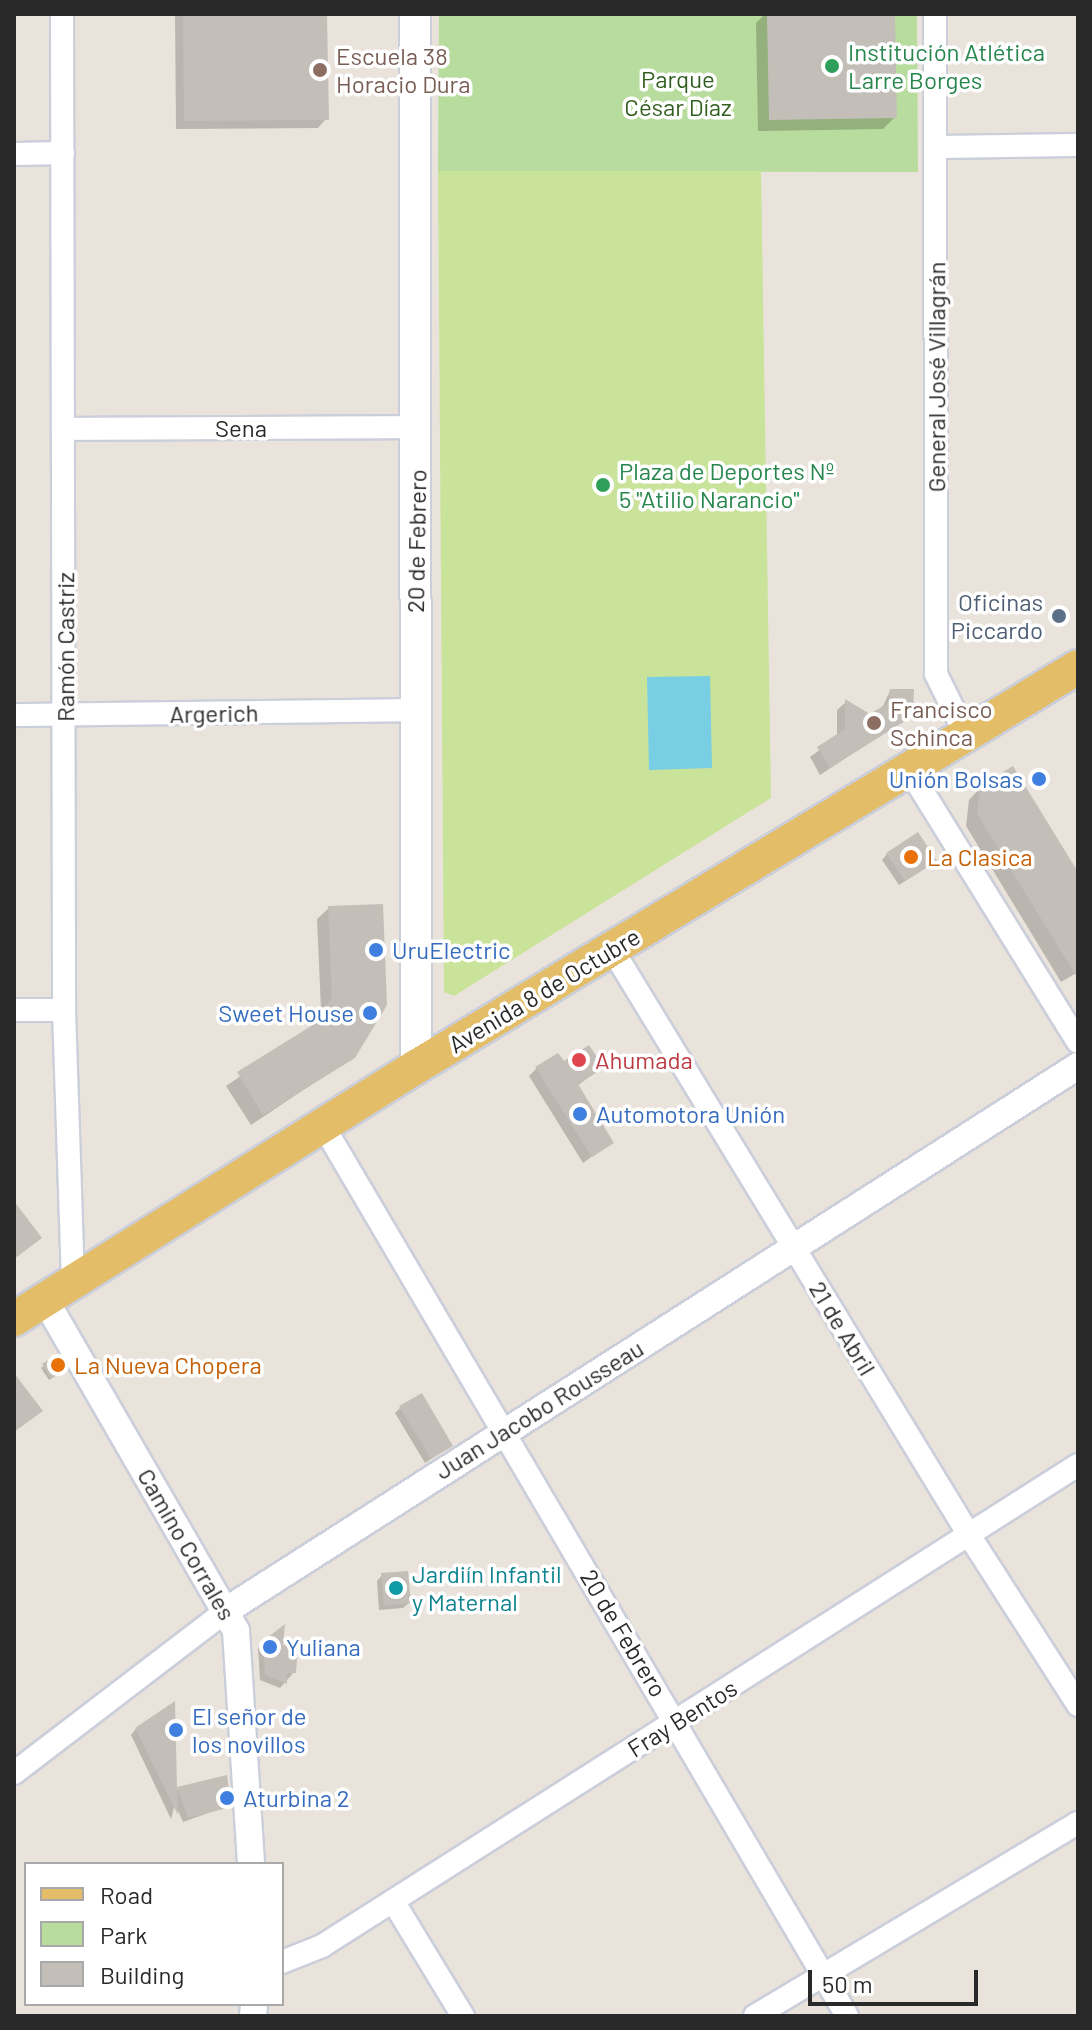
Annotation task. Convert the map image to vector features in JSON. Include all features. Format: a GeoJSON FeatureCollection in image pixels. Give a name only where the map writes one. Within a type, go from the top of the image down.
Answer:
{"type":"FeatureCollection","features":[{"type":"Feature","properties":{"kind":"main road","name":"20 de Febrero"},"geometry":{"type":"LineString","coordinates":[[415,14],[417,427],[413,710],[416,1067]]}},
{"type":"Feature","properties":{"kind":"main road","name":"Avenida 8 de Octubre"},"geometry":{"type":"LineString","coordinates":[[14,1319],[416,1067],[1078,667]]}},
{"type":"Feature","properties":{"kind":"street","name":"Ramón Castriz"},"geometry":{"type":"LineString","coordinates":[[62,14],[64,1010],[73,1280]]}},
{"type":"Feature","properties":{"kind":"street","name":"General José Villagrán"},"geometry":{"type":"LineString","coordinates":[[935,14],[936,674],[965,733]]}},
{"type":"Feature","properties":{"kind":"street"},"geometry":{"type":"LineString","coordinates":[[935,147],[1078,145]]}},
{"type":"Feature","properties":{"kind":"street"},"geometry":{"type":"LineString","coordinates":[[14,154],[63,153]]}},
{"type":"Feature","properties":{"kind":"street","name":"Sena"},"geometry":{"type":"LineString","coordinates":[[64,429],[417,427]]}},
{"type":"Feature","properties":{"kind":"street","name":"Argerich"},"geometry":{"type":"LineString","coordinates":[[14,715],[413,710]]}},
{"type":"Feature","properties":{"kind":"street"},"geometry":{"type":"LineString","coordinates":[[908,768],[1078,1042]]}},
{"type":"Feature","properties":{"kind":"street","name":"21 de Abril"},"geometry":{"type":"LineString","coordinates":[[612,949],[969,1535],[1078,1705]]}},
{"type":"Feature","properties":{"kind":"street"},"geometry":{"type":"LineString","coordinates":[[14,1010],[64,1010]]}},
{"type":"Feature","properties":{"kind":"street","name":"Juan Jacobo Rousseau"},"geometry":{"type":"LineString","coordinates":[[14,1773],[227,1610],[1078,1066]]}},
{"type":"Feature","properties":{"kind":"street","name":"20 de Febrero"},"geometry":{"type":"LineString","coordinates":[[324,1127],[677,1721],[847,2016]]}},
{"type":"Feature","properties":{"kind":"street","name":"Camino Corrales"},"geometry":{"type":"LineString","coordinates":[[44,1298],[227,1610],[236,1631],[251,1862]]}},
{"type":"Feature","properties":{"kind":"street","name":"Fray Bentos"},"geometry":{"type":"LineString","coordinates":[[284,1961],[322,1946],[1078,1465]]}},
{"type":"Feature","properties":{"kind":"street"},"geometry":{"type":"LineString","coordinates":[[755,2016],[1078,1823]]}},
{"type":"Feature","properties":{"kind":"street"},"geometry":{"type":"LineString","coordinates":[[393,1901],[463,2016]]}},
{"type":"Feature","properties":{"kind":"green space","name":"Parque César Díaz"},"geometry":{"type":"Polygon","coordinates":[[[439,14],[917,14],[918,172],[438,171],[439,14]]]}},
{"type":"Feature","properties":{"kind":"green space","name":"Plaza de Deportes Nº 5 \"Atilio Narancio\""},"geometry":{"type":"Polygon","coordinates":[[[438,171],[761,171],[771,798],[454,996],[444,992],[438,171]]]}},
{"type":"Feature","properties":{"kind":"water"},"geometry":{"type":"Polygon","coordinates":[[[710,676],[712,768],[649,770],[647,677],[710,676]]]}},
{"type":"Feature","properties":{"kind":"building"},"geometry":{"type":"Polygon","coordinates":[[[183,14],[327,14],[329,120],[184,121],[183,14]]]}},
{"type":"Feature","properties":{"kind":"building","name":"Institución Atlética Larre Borges"},"geometry":{"type":"Polygon","coordinates":[[[767,14],[895,14],[897,118],[769,120],[767,14]]]}},
{"type":"Feature","properties":{"kind":"building","name":"Francisco Schinca"},"geometry":{"type":"Polygon","coordinates":[[[890,689],[914,689],[913,716],[830,768],[817,747],[845,729],[845,699],[870,714],[888,703],[890,689]]]}},
{"type":"Feature","properties":{"kind":"building"},"geometry":{"type":"Polygon","coordinates":[[[1013,766],[1078,872],[1078,979],[977,814],[980,786],[1013,766]]]}},
{"type":"Feature","properties":{"kind":"building","name":"La Clasica"},"geometry":{"type":"Polygon","coordinates":[[[918,832],[937,861],[905,881],[886,853],[918,832]]]}},
{"type":"Feature","properties":{"kind":"building"},"geometry":{"type":"Polygon","coordinates":[[[383,904],[387,1005],[355,1058],[263,1115],[237,1072],[316,1023],[332,997],[328,906],[383,904]]]}},
{"type":"Feature","properties":{"kind":"building","name":"Automotora Unión"},"geometry":{"type":"Polygon","coordinates":[[[589,1045],[604,1068],[578,1084],[614,1143],[592,1157],[535,1067],[558,1053],[564,1061],[589,1045]]]}},
{"type":"Feature","properties":{"kind":"building"},"geometry":{"type":"Polygon","coordinates":[[[14,1201],[42,1238],[14,1259],[14,1201]]]}},
{"type":"Feature","properties":{"kind":"building"},"geometry":{"type":"Polygon","coordinates":[[[58,1354],[66,1369],[51,1379],[42,1364],[58,1354]]]}},
{"type":"Feature","properties":{"kind":"building"},"geometry":{"type":"Polygon","coordinates":[[[14,1373],[43,1411],[14,1432],[14,1373]]]}},
{"type":"Feature","properties":{"kind":"building"},"geometry":{"type":"Polygon","coordinates":[[[422,1393],[453,1446],[431,1459],[399,1406],[422,1393]]]}},
{"type":"Feature","properties":{"kind":"building","name":"Jardiín Infantil y Maternal"},"geometry":{"type":"Polygon","coordinates":[[[408,1571],[411,1603],[384,1606],[381,1573],[408,1571]]]}},
{"type":"Feature","properties":{"kind":"building"},"geometry":{"type":"Polygon","coordinates":[[[285,1624],[283,1645],[298,1646],[296,1673],[287,1673],[287,1684],[265,1675],[263,1641],[285,1624]]]}},
{"type":"Feature","properties":{"kind":"building"},"geometry":{"type":"Polygon","coordinates":[[[175,1701],[177,1787],[178,1815],[135,1728],[175,1701]]]}},
{"type":"Feature","properties":{"kind":"building"},"geometry":{"type":"Polygon","coordinates":[[[227,1775],[231,1807],[188,1818],[177,1787],[227,1775]]]}},
{"type":"Feature","properties":{"kind":"place","name":"Institución Atlética Larre Borges"},"geometry":{"type":"Point","coordinates":[832,66]}},
{"type":"Feature","properties":{"kind":"place","name":"Escuela 38 Horacio Dura"},"geometry":{"type":"Point","coordinates":[320,70]}},
{"type":"Feature","properties":{"kind":"place","name":"Plaza de Deportes Nº 5 \"Atilio Narancio\""},"geometry":{"type":"Point","coordinates":[603,485]}},
{"type":"Feature","properties":{"kind":"place","name":"Oficinas Piccardo"},"geometry":{"type":"Point","coordinates":[1059,616]}},
{"type":"Feature","properties":{"kind":"place","name":"Francisco Schinca"},"geometry":{"type":"Point","coordinates":[874,723]}},
{"type":"Feature","properties":{"kind":"place","name":"Unión Bolsas"},"geometry":{"type":"Point","coordinates":[1039,779]}},
{"type":"Feature","properties":{"kind":"place","name":"La Clasica"},"geometry":{"type":"Point","coordinates":[911,857]}},
{"type":"Feature","properties":{"kind":"place","name":"UruElectric"},"geometry":{"type":"Point","coordinates":[376,950]}},
{"type":"Feature","properties":{"kind":"place","name":"Sweet House"},"geometry":{"type":"Point","coordinates":[370,1013]}},
{"type":"Feature","properties":{"kind":"place","name":"Ahumada"},"geometry":{"type":"Point","coordinates":[579,1060]}},
{"type":"Feature","properties":{"kind":"place","name":"Automotora Unión"},"geometry":{"type":"Point","coordinates":[580,1114]}},
{"type":"Feature","properties":{"kind":"place","name":"La Nueva Chopera"},"geometry":{"type":"Point","coordinates":[58,1365]}},
{"type":"Feature","properties":{"kind":"place","name":"Jardiín Infantil y Maternal"},"geometry":{"type":"Point","coordinates":[396,1588]}},
{"type":"Feature","properties":{"kind":"place","name":"Yuliana"},"geometry":{"type":"Point","coordinates":[270,1647]}},
{"type":"Feature","properties":{"kind":"place","name":"El señor de los novillos"},"geometry":{"type":"Point","coordinates":[176,1730]}},
{"type":"Feature","properties":{"kind":"place","name":"Aturbina 2"},"geometry":{"type":"Point","coordinates":[227,1798]}}]}
